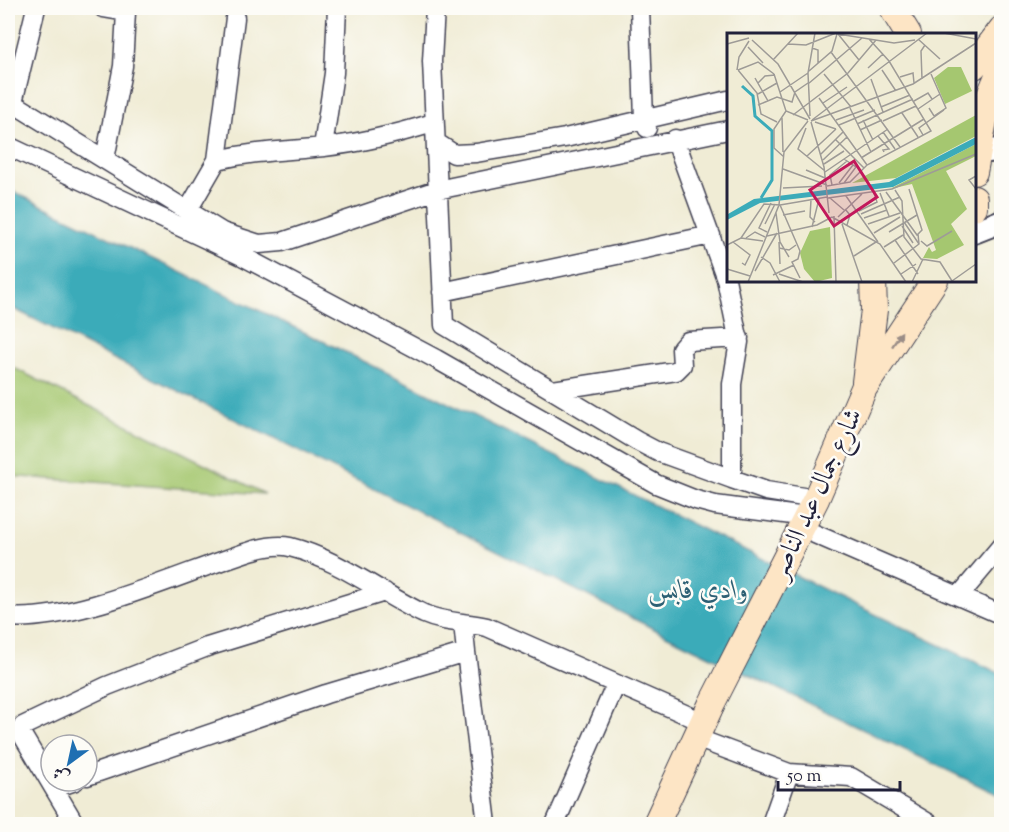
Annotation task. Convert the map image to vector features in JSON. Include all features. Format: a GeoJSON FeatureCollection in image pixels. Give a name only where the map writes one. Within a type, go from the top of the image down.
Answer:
{"type":"FeatureCollection","features":[{"type":"Feature","properties":{"kind":"main road"},"geometry":{"type":"LineString","coordinates":[[891,8],[896,33]]}},
{"type":"Feature","properties":{"kind":"main road"},"geometry":{"type":"LineString","coordinates":[[891,8],[907,33]]}},
{"type":"Feature","properties":{"kind":"main road"},"geometry":{"type":"LineString","coordinates":[[976,65],[1002,29]]}},
{"type":"Feature","properties":{"kind":"main road"},"geometry":{"type":"LineString","coordinates":[[982,156],[988,100],[1002,66]]}},
{"type":"Feature","properties":{"kind":"main road"},"geometry":{"type":"LineString","coordinates":[[864,388],[874,310],[873,282]]}},
{"type":"Feature","properties":{"kind":"main road"},"geometry":{"type":"LineString","coordinates":[[864,388],[935,282]]}},
{"type":"Feature","properties":{"kind":"main road","name":"شارع جمال عبد الناصر"},"geometry":{"type":"LineString","coordinates":[[656,825],[704,721],[804,522],[864,388]]}},
{"type":"Feature","properties":{"kind":"street"},"geometry":{"type":"LineString","coordinates":[[36,8],[10,101],[241,240],[268,244],[310,233],[437,190],[675,139],[727,130]]}},
{"type":"Feature","properties":{"kind":"street"},"geometry":{"type":"LineString","coordinates":[[103,8],[126,12],[123,66],[105,159]]}},
{"type":"Feature","properties":{"kind":"street"},"geometry":{"type":"LineString","coordinates":[[323,147],[334,73],[337,8]]}},
{"type":"Feature","properties":{"kind":"street"},"geometry":{"type":"LineString","coordinates":[[435,8],[432,61],[433,123],[437,143],[437,190],[444,325],[447,329],[658,452],[766,491],[804,522]]}},
{"type":"Feature","properties":{"kind":"street"},"geometry":{"type":"LineString","coordinates":[[640,8],[644,119],[652,145]]}},
{"type":"Feature","properties":{"kind":"street"},"geometry":{"type":"LineString","coordinates":[[188,210],[217,160],[235,18]]}},
{"type":"Feature","properties":{"kind":"street"},"geometry":{"type":"LineString","coordinates":[[437,143],[454,154],[476,153],[565,138],[727,100]]}},
{"type":"Feature","properties":{"kind":"street"},"geometry":{"type":"LineString","coordinates":[[217,160],[256,151],[323,147],[382,138],[433,123]]}},
{"type":"Feature","properties":{"kind":"street"},"geometry":{"type":"LineString","coordinates":[[675,139],[726,279],[739,338],[732,384],[732,479]]}},
{"type":"Feature","properties":{"kind":"street"},"geometry":{"type":"LineString","coordinates":[[8,146],[252,262],[436,359],[656,484],[705,502],[804,522],[1002,615]]}},
{"type":"Feature","properties":{"kind":"street"},"geometry":{"type":"LineString","coordinates":[[976,232],[1002,221]]}},
{"type":"Feature","properties":{"kind":"street"},"geometry":{"type":"LineString","coordinates":[[442,292],[711,235]]}},
{"type":"Feature","properties":{"kind":"street"},"geometry":{"type":"LineString","coordinates":[[553,390],[676,371],[682,365],[681,350],[688,340],[739,338]]}},
{"type":"Feature","properties":{"kind":"street"},"geometry":{"type":"LineString","coordinates":[[960,595],[1002,545]]}},
{"type":"Feature","properties":{"kind":"street"},"geometry":{"type":"LineString","coordinates":[[8,617],[40,615],[100,603],[230,557],[278,546],[306,553],[385,592],[423,614],[449,622],[487,627],[704,721],[789,773],[851,777],[930,825]]}},
{"type":"Feature","properties":{"kind":"street"},"geometry":{"type":"LineString","coordinates":[[39,762],[21,732],[23,726],[107,686],[207,646],[385,592]]}},
{"type":"Feature","properties":{"kind":"street"},"geometry":{"type":"LineString","coordinates":[[463,623],[487,825]]}},
{"type":"Feature","properties":{"kind":"street"},"geometry":{"type":"LineString","coordinates":[[99,772],[315,698],[466,652]]}},
{"type":"Feature","properties":{"kind":"street"},"geometry":{"type":"LineString","coordinates":[[555,825],[616,684]]}},
{"type":"Feature","properties":{"kind":"street"},"geometry":{"type":"LineString","coordinates":[[771,825],[789,773]]}},
{"type":"Feature","properties":{"kind":"street"},"geometry":{"type":"LineString","coordinates":[[57,793],[75,825]]}},
{"type":"Feature","properties":{"kind":"green space"},"geometry":{"type":"Polygon","coordinates":[[[8,365],[265,494],[8,476],[8,365]]]}},
{"type":"Feature","properties":{"kind":"water","name":"وادي قابس"},"geometry":{"type":"Polygon","coordinates":[[[8,189],[1001,674],[1001,796],[668,636],[8,306],[8,189]]]}}]}
